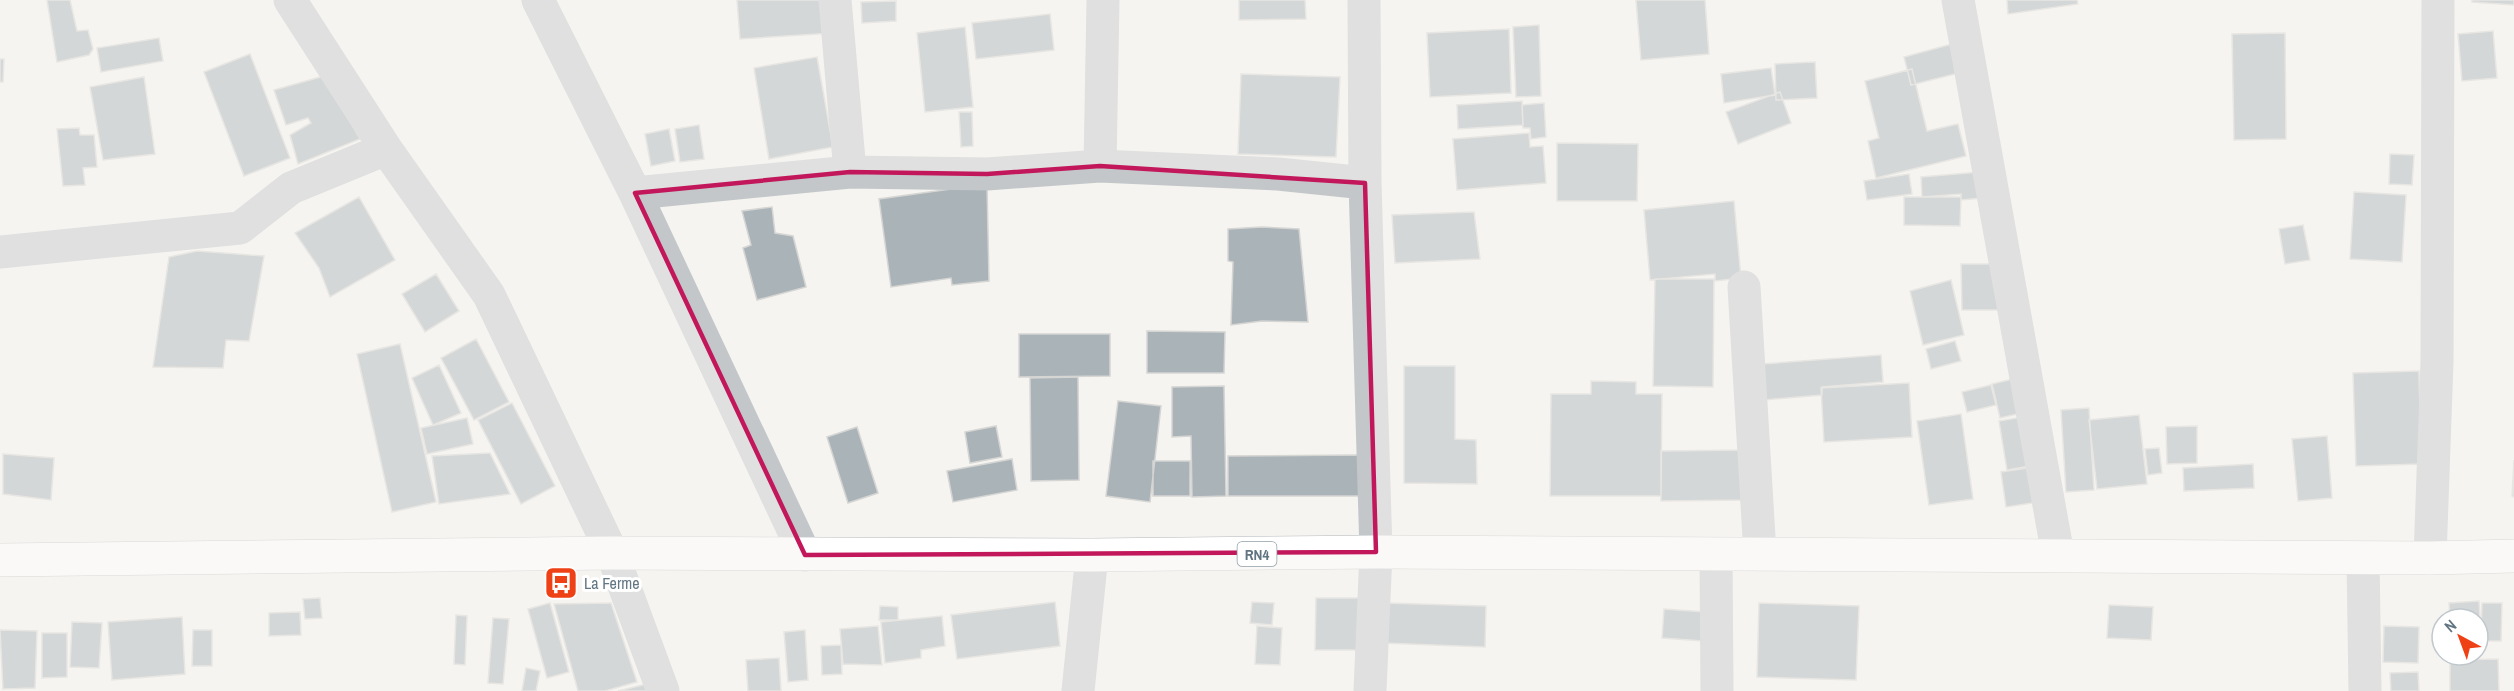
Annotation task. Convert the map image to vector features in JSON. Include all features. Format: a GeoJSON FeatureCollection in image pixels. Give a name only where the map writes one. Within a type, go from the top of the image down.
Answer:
{"type":"FeatureCollection","features":[{"type":"Feature","properties":{"kind":"highway","name":"RN4"},"geometry":{"type":"LineString","coordinates":[[0,560],[612,553],[1092,555],[1376,552],[2363,558],[2514,556]]}},
{"type":"Feature","properties":{"kind":"street"},"geometry":{"type":"LineString","coordinates":[[290,0],[386,149],[489,295],[612,553],[663,691]]}},
{"type":"Feature","properties":{"kind":"street"},"geometry":{"type":"LineString","coordinates":[[538,0],[635,193],[805,555]]}},
{"type":"Feature","properties":{"kind":"street"},"geometry":{"type":"LineString","coordinates":[[835,0],[850,172]]}},
{"type":"Feature","properties":{"kind":"street"},"geometry":{"type":"LineString","coordinates":[[1100,166],[1103,0]]}},
{"type":"Feature","properties":{"kind":"street"},"geometry":{"type":"LineString","coordinates":[[1364,0],[1365,183],[1376,552],[1370,691]]}},
{"type":"Feature","properties":{"kind":"street"},"geometry":{"type":"LineString","coordinates":[[1958,0],[2058,555]]}},
{"type":"Feature","properties":{"kind":"street"},"geometry":{"type":"LineString","coordinates":[[2430,558],[2437,362],[2438,0]]}},
{"type":"Feature","properties":{"kind":"street"},"geometry":{"type":"LineString","coordinates":[[0,252],[240,228],[291,188],[386,149]]}},
{"type":"Feature","properties":{"kind":"street"},"geometry":{"type":"LineString","coordinates":[[635,193],[850,172],[987,174],[1100,166],[1278,174],[1365,183]]}},
{"type":"Feature","properties":{"kind":"street"},"geometry":{"type":"LineString","coordinates":[[1744,287],[1760,554]]}},
{"type":"Feature","properties":{"kind":"street"},"geometry":{"type":"LineString","coordinates":[[1078,691],[1092,555]]}},
{"type":"Feature","properties":{"kind":"street"},"geometry":{"type":"LineString","coordinates":[[1716,555],[1717,691]]}},
{"type":"Feature","properties":{"kind":"street"},"geometry":{"type":"LineString","coordinates":[[2363,558],[2365,691]]}},
{"type":"Feature","properties":{"kind":"highlighted area"},"geometry":{"type":"Polygon","coordinates":[[[1100,166],[1365,183],[1376,552],[805,555],[635,193],[850,172],[987,174],[1100,166]]]}},
{"type":"Feature","properties":{"kind":"building"},"geometry":{"type":"Polygon","coordinates":[[[47,0],[70,0],[77,31],[88,30],[93,49],[89,55],[57,62],[47,0]]]}},
{"type":"Feature","properties":{"kind":"building"},"geometry":{"type":"Polygon","coordinates":[[[737,0],[831,0],[833,33],[740,39],[737,0]]]}},
{"type":"Feature","properties":{"kind":"building"},"geometry":{"type":"Polygon","coordinates":[[[1239,0],[1305,0],[1306,19],[1239,20],[1239,0]]]}},
{"type":"Feature","properties":{"kind":"building"},"geometry":{"type":"Polygon","coordinates":[[[1636,0],[1705,0],[1709,54],[1641,60],[1636,0]]]}},
{"type":"Feature","properties":{"kind":"building"},"geometry":{"type":"Polygon","coordinates":[[[2007,0],[2077,0],[2078,4],[2008,14],[2007,0]]]}},
{"type":"Feature","properties":{"kind":"building"},"geometry":{"type":"Polygon","coordinates":[[[2472,0],[2514,0],[2514,5],[2472,2],[2472,0]]]}},
{"type":"Feature","properties":{"kind":"building"},"geometry":{"type":"Polygon","coordinates":[[[896,1],[896,21],[862,23],[861,2],[896,1]]]}},
{"type":"Feature","properties":{"kind":"building"},"geometry":{"type":"Polygon","coordinates":[[[1050,14],[1054,50],[976,59],[972,23],[1050,14]]]}},
{"type":"Feature","properties":{"kind":"building"},"geometry":{"type":"Polygon","coordinates":[[[1539,25],[1541,96],[1516,97],[1513,27],[1539,25]]]}},
{"type":"Feature","properties":{"kind":"building"},"geometry":{"type":"Polygon","coordinates":[[[965,27],[973,107],[925,112],[917,33],[965,27]]]}},
{"type":"Feature","properties":{"kind":"building"},"geometry":{"type":"Polygon","coordinates":[[[1509,29],[1511,93],[1430,97],[1427,33],[1509,29]]]}},
{"type":"Feature","properties":{"kind":"building"},"geometry":{"type":"Polygon","coordinates":[[[2493,31],[2497,78],[2462,81],[2458,34],[2493,31]]]}},
{"type":"Feature","properties":{"kind":"building"},"geometry":{"type":"Polygon","coordinates":[[[2285,33],[2286,139],[2234,140],[2232,34],[2285,33]]]}},
{"type":"Feature","properties":{"kind":"building"},"geometry":{"type":"Polygon","coordinates":[[[159,38],[163,61],[101,72],[97,48],[159,38]]]}},
{"type":"Feature","properties":{"kind":"building"},"geometry":{"type":"Polygon","coordinates":[[[1952,44],[1959,73],[1911,85],[1904,57],[1952,44]]]}},
{"type":"Feature","properties":{"kind":"building"},"geometry":{"type":"Polygon","coordinates":[[[250,54],[290,158],[244,176],[204,72],[250,54]]]}},
{"type":"Feature","properties":{"kind":"building"},"geometry":{"type":"Polygon","coordinates":[[[817,57],[833,147],[769,159],[754,68],[817,57]]]}},
{"type":"Feature","properties":{"kind":"building"},"geometry":{"type":"Polygon","coordinates":[[[0,59],[4,59],[3,82],[0,82],[0,59]]]}},
{"type":"Feature","properties":{"kind":"building"},"geometry":{"type":"Polygon","coordinates":[[[1815,62],[1817,98],[1776,100],[1775,64],[1815,62]]]}},
{"type":"Feature","properties":{"kind":"building"},"geometry":{"type":"Polygon","coordinates":[[[1771,68],[1775,95],[1724,103],[1721,74],[1771,68]]]}},
{"type":"Feature","properties":{"kind":"building"},"geometry":{"type":"Polygon","coordinates":[[[1912,69],[1927,131],[1958,124],[1966,156],[1876,178],[1868,141],[1879,138],[1865,81],[1912,69]]]}},
{"type":"Feature","properties":{"kind":"building"},"geometry":{"type":"Polygon","coordinates":[[[1241,74],[1340,77],[1336,157],[1238,154],[1241,74]]]}},
{"type":"Feature","properties":{"kind":"building"},"geometry":{"type":"Polygon","coordinates":[[[324,76],[360,139],[298,164],[290,135],[311,123],[308,118],[286,125],[274,90],[324,76]]]}},
{"type":"Feature","properties":{"kind":"building"},"geometry":{"type":"Polygon","coordinates":[[[144,77],[155,154],[103,160],[90,87],[144,77]]]}},
{"type":"Feature","properties":{"kind":"building"},"geometry":{"type":"Polygon","coordinates":[[[1780,92],[1791,123],[1738,144],[1726,112],[1780,92]]]}},
{"type":"Feature","properties":{"kind":"building"},"geometry":{"type":"Polygon","coordinates":[[[1522,101],[1523,125],[1458,129],[1457,105],[1522,101]]]}},
{"type":"Feature","properties":{"kind":"building"},"geometry":{"type":"Polygon","coordinates":[[[1544,103],[1546,137],[1531,139],[1530,128],[1523,128],[1522,105],[1544,103]]]}},
{"type":"Feature","properties":{"kind":"building"},"geometry":{"type":"Polygon","coordinates":[[[959,112],[972,112],[973,146],[961,147],[959,112]]]}},
{"type":"Feature","properties":{"kind":"building"},"geometry":{"type":"Polygon","coordinates":[[[699,125],[704,159],[680,162],[675,129],[699,125]]]}},
{"type":"Feature","properties":{"kind":"building"},"geometry":{"type":"Polygon","coordinates":[[[79,128],[80,135],[94,135],[97,167],[83,168],[85,185],[63,186],[57,129],[79,128]]]}},
{"type":"Feature","properties":{"kind":"building"},"geometry":{"type":"Polygon","coordinates":[[[669,129],[675,161],[651,166],[645,134],[669,129]]]}},
{"type":"Feature","properties":{"kind":"building"},"geometry":{"type":"Polygon","coordinates":[[[1529,133],[1530,147],[1543,146],[1546,183],[1457,190],[1453,139],[1529,133]]]}},
{"type":"Feature","properties":{"kind":"building"},"geometry":{"type":"Polygon","coordinates":[[[1557,143],[1638,144],[1637,201],[1557,201],[1557,143]]]}},
{"type":"Feature","properties":{"kind":"building"},"geometry":{"type":"Polygon","coordinates":[[[2390,154],[2414,155],[2412,185],[2389,184],[2390,154]]]}},
{"type":"Feature","properties":{"kind":"building"},"geometry":{"type":"Polygon","coordinates":[[[1980,172],[1982,198],[1961,200],[1961,194],[1922,197],[1921,177],[1980,172]]]}},
{"type":"Feature","properties":{"kind":"building"},"geometry":{"type":"Polygon","coordinates":[[[1909,174],[1912,194],[1867,200],[1864,181],[1909,174]]]}},
{"type":"Feature","properties":{"kind":"building"},"geometry":{"type":"Polygon","coordinates":[[[987,184],[989,281],[952,285],[951,278],[891,287],[879,199],[987,184]]]}},
{"type":"Feature","properties":{"kind":"building"},"geometry":{"type":"Polygon","coordinates":[[[2354,192],[2406,195],[2402,262],[2350,259],[2354,192]]]}},
{"type":"Feature","properties":{"kind":"building"},"geometry":{"type":"Polygon","coordinates":[[[359,197],[395,260],[330,297],[319,268],[295,233],[359,197]]]}},
{"type":"Feature","properties":{"kind":"building"},"geometry":{"type":"Polygon","coordinates":[[[1904,197],[1961,197],[1960,226],[1904,225],[1904,197]]]}},
{"type":"Feature","properties":{"kind":"building"},"geometry":{"type":"Polygon","coordinates":[[[1734,201],[1741,278],[1715,281],[1715,274],[1650,280],[1644,210],[1734,201]]]}},
{"type":"Feature","properties":{"kind":"building"},"geometry":{"type":"Polygon","coordinates":[[[772,207],[775,233],[793,236],[806,287],[757,300],[743,248],[751,245],[742,211],[772,207]]]}},
{"type":"Feature","properties":{"kind":"building"},"geometry":{"type":"Polygon","coordinates":[[[1474,212],[1480,259],[1395,263],[1392,215],[1474,212]]]}},
{"type":"Feature","properties":{"kind":"building"},"geometry":{"type":"Polygon","coordinates":[[[2303,225],[2310,260],[2285,264],[2279,229],[2303,225]]]}},
{"type":"Feature","properties":{"kind":"building"},"geometry":{"type":"Polygon","coordinates":[[[1262,227],[1299,229],[1308,322],[1262,321],[1231,325],[1233,262],[1228,261],[1228,229],[1262,227]]]}},
{"type":"Feature","properties":{"kind":"building"},"geometry":{"type":"Polygon","coordinates":[[[197,251],[264,256],[249,341],[226,340],[223,368],[153,367],[169,257],[197,251]]]}},
{"type":"Feature","properties":{"kind":"building"},"geometry":{"type":"Polygon","coordinates":[[[1961,264],[1999,264],[1999,310],[1962,310],[1961,264]]]}},
{"type":"Feature","properties":{"kind":"building"},"geometry":{"type":"Polygon","coordinates":[[[436,274],[459,311],[425,332],[402,294],[436,274]]]}},
{"type":"Feature","properties":{"kind":"building"},"geometry":{"type":"Polygon","coordinates":[[[1655,279],[1714,279],[1713,387],[1653,386],[1655,279]]]}},
{"type":"Feature","properties":{"kind":"building"},"geometry":{"type":"Polygon","coordinates":[[[1951,280],[1964,335],[1923,345],[1910,291],[1951,280]]]}},
{"type":"Feature","properties":{"kind":"building"},"geometry":{"type":"Polygon","coordinates":[[[1147,331],[1225,332],[1224,373],[1147,373],[1147,331]]]}},
{"type":"Feature","properties":{"kind":"building"},"geometry":{"type":"Polygon","coordinates":[[[1019,334],[1110,334],[1110,376],[1019,377],[1019,334]]]}},
{"type":"Feature","properties":{"kind":"building"},"geometry":{"type":"Polygon","coordinates":[[[476,339],[509,402],[474,420],[441,358],[476,339]]]}},
{"type":"Feature","properties":{"kind":"building"},"geometry":{"type":"Polygon","coordinates":[[[1955,341],[1961,361],[1931,369],[1926,349],[1955,341]]]}},
{"type":"Feature","properties":{"kind":"building"},"geometry":{"type":"Polygon","coordinates":[[[400,344],[436,502],[392,512],[357,354],[400,344]]]}},
{"type":"Feature","properties":{"kind":"building"},"geometry":{"type":"Polygon","coordinates":[[[1881,355],[1883,382],[1822,387],[1822,395],[1764,400],[1762,364],[1881,355]]]}},
{"type":"Feature","properties":{"kind":"building"},"geometry":{"type":"Polygon","coordinates":[[[439,365],[461,413],[433,425],[412,378],[439,365]]]}},
{"type":"Feature","properties":{"kind":"building"},"geometry":{"type":"Polygon","coordinates":[[[1404,366],[1455,366],[1455,439],[1476,440],[1477,484],[1404,483],[1404,366]]]}},
{"type":"Feature","properties":{"kind":"building"},"geometry":{"type":"Polygon","coordinates":[[[2419,371],[2421,464],[2356,466],[2353,373],[2419,371]]]}},
{"type":"Feature","properties":{"kind":"building"},"geometry":{"type":"Polygon","coordinates":[[[1078,377],[1079,480],[1031,481],[1030,378],[1078,377]]]}},
{"type":"Feature","properties":{"kind":"building"},"geometry":{"type":"Polygon","coordinates":[[[2017,378],[2026,412],[2000,418],[1992,384],[2017,378]]]}},
{"type":"Feature","properties":{"kind":"building"},"geometry":{"type":"Polygon","coordinates":[[[1591,381],[1636,382],[1636,394],[1662,394],[1661,496],[1550,496],[1551,394],[1591,394],[1591,381]]]}},
{"type":"Feature","properties":{"kind":"building"},"geometry":{"type":"Polygon","coordinates":[[[1909,383],[1912,437],[1824,442],[1821,388],[1909,383]]]}},
{"type":"Feature","properties":{"kind":"building"},"geometry":{"type":"Polygon","coordinates":[[[1991,385],[1996,405],[1967,412],[1962,392],[1991,385]]]}},
{"type":"Feature","properties":{"kind":"building"},"geometry":{"type":"Polygon","coordinates":[[[1224,386],[1226,496],[1192,497],[1191,436],[1172,437],[1172,387],[1224,386]]]}},
{"type":"Feature","properties":{"kind":"building"},"geometry":{"type":"Polygon","coordinates":[[[1118,401],[1161,406],[1150,502],[1106,496],[1118,401]]]}},
{"type":"Feature","properties":{"kind":"building"},"geometry":{"type":"Polygon","coordinates":[[[512,403],[555,486],[521,504],[478,420],[512,403]]]}},
{"type":"Feature","properties":{"kind":"building"},"geometry":{"type":"Polygon","coordinates":[[[2089,408],[2094,490],[2066,492],[2061,410],[2089,408]]]}},
{"type":"Feature","properties":{"kind":"building"},"geometry":{"type":"Polygon","coordinates":[[[1961,414],[1973,499],[1929,505],[1917,421],[1961,414]]]}},
{"type":"Feature","properties":{"kind":"building"},"geometry":{"type":"Polygon","coordinates":[[[2139,415],[2147,484],[2097,489],[2089,420],[2139,415]]]}},
{"type":"Feature","properties":{"kind":"building"},"geometry":{"type":"Polygon","coordinates":[[[2028,416],[2035,465],[2007,470],[1999,421],[2028,416]]]}},
{"type":"Feature","properties":{"kind":"building"},"geometry":{"type":"Polygon","coordinates":[[[467,418],[473,444],[427,454],[421,428],[467,418]]]}},
{"type":"Feature","properties":{"kind":"building"},"geometry":{"type":"Polygon","coordinates":[[[996,426],[1002,457],[970,463],[965,432],[996,426]]]}},
{"type":"Feature","properties":{"kind":"building"},"geometry":{"type":"Polygon","coordinates":[[[2197,426],[2197,463],[2167,464],[2166,427],[2197,426]]]}},
{"type":"Feature","properties":{"kind":"building"},"geometry":{"type":"Polygon","coordinates":[[[857,427],[878,493],[848,503],[827,437],[857,427]]]}},
{"type":"Feature","properties":{"kind":"building"},"geometry":{"type":"Polygon","coordinates":[[[2327,436],[2332,498],[2298,501],[2292,439],[2327,436]]]}},
{"type":"Feature","properties":{"kind":"building"},"geometry":{"type":"Polygon","coordinates":[[[2159,448],[2162,473],[2148,475],[2145,449],[2159,448]]]}},
{"type":"Feature","properties":{"kind":"building"},"geometry":{"type":"Polygon","coordinates":[[[1744,450],[1744,500],[1661,501],[1661,451],[1744,450]]]}},
{"type":"Feature","properties":{"kind":"building"},"geometry":{"type":"Polygon","coordinates":[[[490,453],[510,494],[439,504],[432,456],[490,453]]]}},
{"type":"Feature","properties":{"kind":"building"},"geometry":{"type":"Polygon","coordinates":[[[3,454],[54,458],[51,500],[3,494],[3,454]]]}},
{"type":"Feature","properties":{"kind":"building"},"geometry":{"type":"Polygon","coordinates":[[[1359,455],[1360,496],[1228,496],[1228,456],[1359,455]]]}},
{"type":"Feature","properties":{"kind":"building"},"geometry":{"type":"Polygon","coordinates":[[[1012,459],[1017,490],[953,502],[947,471],[1012,459]]]}},
{"type":"Feature","properties":{"kind":"building"},"geometry":{"type":"Polygon","coordinates":[[[2514,460],[2514,497],[2512,496],[2514,460]]]}},
{"type":"Feature","properties":{"kind":"building"},"geometry":{"type":"Polygon","coordinates":[[[1153,461],[1190,461],[1190,496],[1153,496],[1153,461]]]}},
{"type":"Feature","properties":{"kind":"building"},"geometry":{"type":"Polygon","coordinates":[[[2253,464],[2254,488],[2184,491],[2183,468],[2253,464]]]}},
{"type":"Feature","properties":{"kind":"building"},"geometry":{"type":"Polygon","coordinates":[[[2034,467],[2039,502],[2006,507],[2001,472],[2034,467]]]}},
{"type":"Feature","properties":{"kind":"building"},"geometry":{"type":"Polygon","coordinates":[[[320,598],[322,618],[305,619],[303,599],[320,598]]]}},
{"type":"Feature","properties":{"kind":"building"},"geometry":{"type":"Polygon","coordinates":[[[1316,598],[1361,598],[1361,650],[1315,650],[1316,598]]]}},
{"type":"Feature","properties":{"kind":"building"},"geometry":{"type":"Polygon","coordinates":[[[2479,601],[2479,607],[2449,607],[2449,603],[2479,601]]]}},
{"type":"Feature","properties":{"kind":"building"},"geometry":{"type":"Polygon","coordinates":[[[1055,602],[1060,646],[957,659],[951,615],[1055,602]]]}},
{"type":"Feature","properties":{"kind":"building"},"geometry":{"type":"Polygon","coordinates":[[[1252,602],[1274,603],[1272,625],[1250,623],[1252,602]]]}},
{"type":"Feature","properties":{"kind":"building"},"geometry":{"type":"Polygon","coordinates":[[[550,603],[569,672],[547,678],[528,609],[550,603]]]}},
{"type":"Feature","properties":{"kind":"building"},"geometry":{"type":"Polygon","coordinates":[[[611,603],[637,682],[605,691],[578,691],[554,604],[611,603]]]}},
{"type":"Feature","properties":{"kind":"building"},"geometry":{"type":"Polygon","coordinates":[[[1384,603],[1486,606],[1485,647],[1383,643],[1384,603]]]}},
{"type":"Feature","properties":{"kind":"building"},"geometry":{"type":"Polygon","coordinates":[[[1759,603],[1859,606],[1856,680],[1757,677],[1759,603]]]}},
{"type":"Feature","properties":{"kind":"building"},"geometry":{"type":"Polygon","coordinates":[[[2482,603],[2502,603],[2501,641],[2490,641],[2490,607],[2482,607],[2482,603]]]}},
{"type":"Feature","properties":{"kind":"building"},"geometry":{"type":"Polygon","coordinates":[[[2109,605],[2153,607],[2151,640],[2107,638],[2109,605]]]}},
{"type":"Feature","properties":{"kind":"building"},"geometry":{"type":"Polygon","coordinates":[[[880,606],[898,607],[898,620],[879,620],[880,606]]]}},
{"type":"Feature","properties":{"kind":"building"},"geometry":{"type":"Polygon","coordinates":[[[1664,609],[1706,612],[1703,641],[1662,638],[1664,609]]]}},
{"type":"Feature","properties":{"kind":"building"},"geometry":{"type":"Polygon","coordinates":[[[300,612],[301,635],[269,636],[269,613],[300,612]]]}},
{"type":"Feature","properties":{"kind":"building"},"geometry":{"type":"Polygon","coordinates":[[[456,615],[467,616],[465,665],[454,664],[456,615]]]}},
{"type":"Feature","properties":{"kind":"building"},"geometry":{"type":"Polygon","coordinates":[[[942,616],[945,646],[921,650],[921,658],[885,663],[881,622],[942,616]]]}},
{"type":"Feature","properties":{"kind":"building"},"geometry":{"type":"Polygon","coordinates":[[[182,617],[185,674],[112,680],[108,622],[182,617]]]}},
{"type":"Feature","properties":{"kind":"building"},"geometry":{"type":"Polygon","coordinates":[[[493,618],[509,619],[503,684],[488,683],[493,618]]]}},
{"type":"Feature","properties":{"kind":"building"},"geometry":{"type":"Polygon","coordinates":[[[72,622],[102,623],[99,668],[70,667],[72,622]]]}},
{"type":"Feature","properties":{"kind":"building"},"geometry":{"type":"Polygon","coordinates":[[[878,626],[882,665],[843,664],[840,629],[878,626]]]}},
{"type":"Feature","properties":{"kind":"building"},"geometry":{"type":"Polygon","coordinates":[[[1257,626],[1282,628],[1280,665],[1255,664],[1257,626]]]}},
{"type":"Feature","properties":{"kind":"building"},"geometry":{"type":"Polygon","coordinates":[[[2384,626],[2419,627],[2418,663],[2383,662],[2384,626]]]}},
{"type":"Feature","properties":{"kind":"building"},"geometry":{"type":"Polygon","coordinates":[[[0,630],[37,631],[35,688],[3,689],[0,630]]]}},
{"type":"Feature","properties":{"kind":"building"},"geometry":{"type":"Polygon","coordinates":[[[193,630],[212,630],[212,666],[192,666],[193,630]]]}},
{"type":"Feature","properties":{"kind":"building"},"geometry":{"type":"Polygon","coordinates":[[[805,630],[808,680],[788,682],[784,632],[805,630]]]}},
{"type":"Feature","properties":{"kind":"building"},"geometry":{"type":"Polygon","coordinates":[[[42,633],[67,633],[67,677],[42,678],[42,633]]]}},
{"type":"Feature","properties":{"kind":"building"},"geometry":{"type":"Polygon","coordinates":[[[841,645],[842,674],[822,675],[821,646],[841,645]]]}},
{"type":"Feature","properties":{"kind":"building"},"geometry":{"type":"Polygon","coordinates":[[[779,658],[781,691],[748,691],[746,660],[779,658]]]}},
{"type":"Feature","properties":{"kind":"building"},"geometry":{"type":"Polygon","coordinates":[[[2490,659],[2498,659],[2499,691],[2450,691],[2450,667],[2490,667],[2490,659]]]}},
{"type":"Feature","properties":{"kind":"building"},"geometry":{"type":"Polygon","coordinates":[[[526,668],[540,671],[536,691],[522,691],[526,668]]]}},
{"type":"Feature","properties":{"kind":"building"},"geometry":{"type":"Polygon","coordinates":[[[2418,672],[2419,691],[2391,691],[2390,673],[2418,672]]]}},
{"type":"Feature","properties":{"kind":"building"},"geometry":{"type":"Polygon","coordinates":[[[655,682],[657,691],[618,691],[655,682]]]}},
{"type":"Feature","properties":{"kind":"place","name":"La Ferme"},"geometry":{"type":"Point","coordinates":[561,583]}}]}
